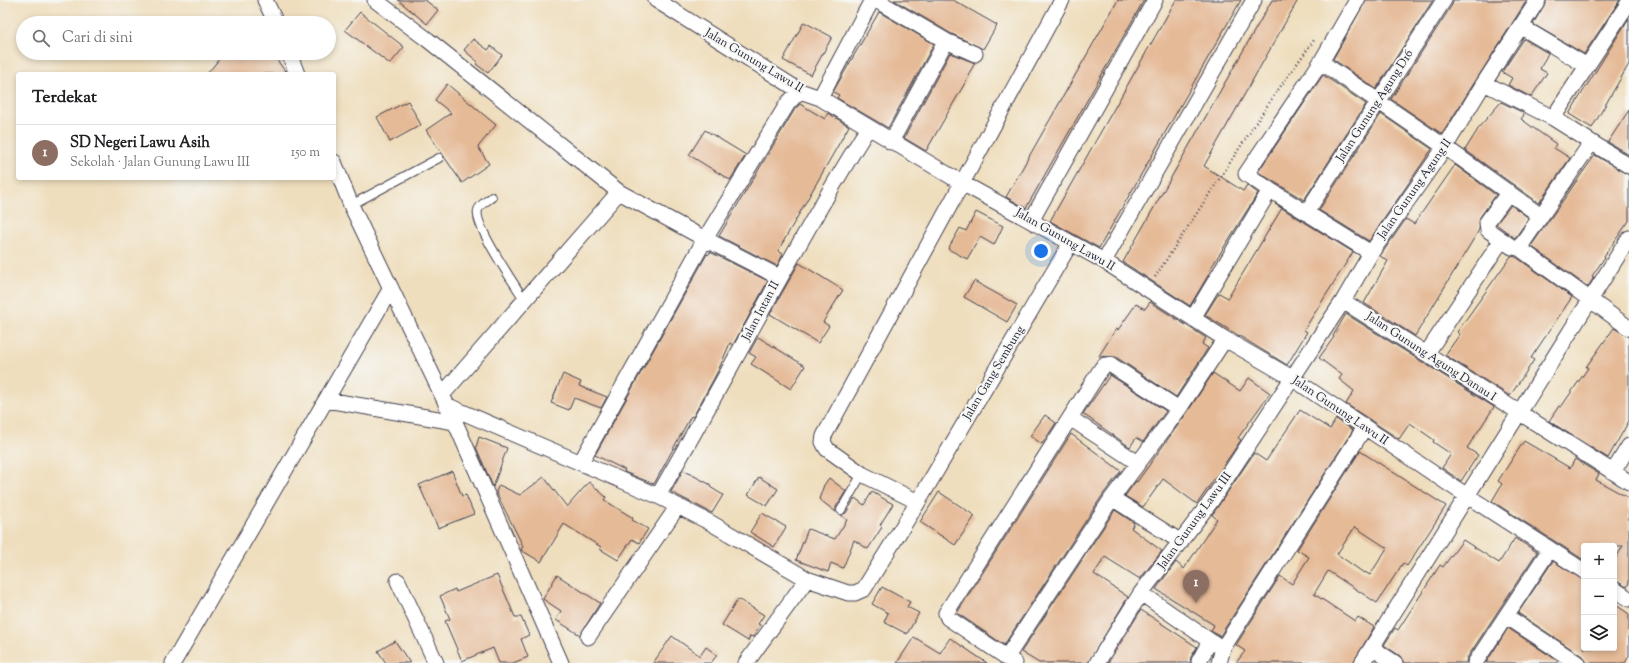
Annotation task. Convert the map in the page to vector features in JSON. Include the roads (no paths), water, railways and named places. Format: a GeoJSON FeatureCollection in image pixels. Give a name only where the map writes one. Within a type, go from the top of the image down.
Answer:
{"type":"FeatureCollection","features":[{"type":"Feature","properties":{"kind":"street"},"geometry":{"type":"LineString","coordinates":[[265,0],[273,16]]}},
{"type":"Feature","properties":{"kind":"street"},"geometry":{"type":"LineString","coordinates":[[375,0],[428,40],[619,192],[705,240],[779,277]]}},
{"type":"Feature","properties":{"kind":"street","name":"Jalan Gunung Lawu II"},"geometry":{"type":"LineString","coordinates":[[656,0],[800,91],[820,98],[891,142],[962,183],[1070,244],[1104,261],[1225,339],[1292,378],[1466,495],[1581,569]]}},
{"type":"Feature","properties":{"kind":"street"},"geometry":{"type":"LineString","coordinates":[[820,98],[872,0]]}},
{"type":"Feature","properties":{"kind":"street"},"geometry":{"type":"LineString","coordinates":[[876,0],[946,41],[975,54]]}},
{"type":"Feature","properties":{"kind":"street"},"geometry":{"type":"LineString","coordinates":[[918,502],[862,474],[827,449],[823,442],[824,436],[1062,0]]}},
{"type":"Feature","properties":{"kind":"street"},"geometry":{"type":"LineString","coordinates":[[1031,221],[1155,0]]}},
{"type":"Feature","properties":{"kind":"street"},"geometry":{"type":"LineString","coordinates":[[1104,261],[1254,0]]}},
{"type":"Feature","properties":{"kind":"street"},"geometry":{"type":"LineString","coordinates":[[1357,0],[1321,62],[1246,174],[1306,214],[1371,253]]}},
{"type":"Feature","properties":{"kind":"street","name":"Jalan Gunung Agung D16"},"geometry":{"type":"LineString","coordinates":[[1306,214],[1378,100],[1444,0]]}},
{"type":"Feature","properties":{"kind":"street","name":"Jalan Gunung Agung II"},"geometry":{"type":"LineString","coordinates":[[1292,378],[1343,301],[1371,253],[1446,147],[1484,83],[1538,0]]}},
{"type":"Feature","properties":{"kind":"street"},"geometry":{"type":"LineString","coordinates":[[1553,118],[1629,2]]}},
{"type":"Feature","properties":{"kind":"street"},"geometry":{"type":"LineString","coordinates":[[1520,26],[1587,66]]}},
{"type":"Feature","properties":{"kind":"street"},"geometry":{"type":"LineString","coordinates":[[891,142],[946,41]]}},
{"type":"Feature","properties":{"kind":"street"},"geometry":{"type":"LineString","coordinates":[[292,60],[296,72]]}},
{"type":"Feature","properties":{"kind":"street"},"geometry":{"type":"LineString","coordinates":[[1321,62],[1446,147],[1541,216]]}},
{"type":"Feature","properties":{"kind":"street"},"geometry":{"type":"LineString","coordinates":[[1484,83],[1553,118],[1629,166]]}},
{"type":"Feature","properties":{"kind":"street"},"geometry":{"type":"LineString","coordinates":[[581,462],[705,240],[788,103],[800,91]]}},
{"type":"Feature","properties":{"kind":"street","name":"Jalan Intan II"},"geometry":{"type":"LineString","coordinates":[[658,496],[716,397],[779,277],[868,128]]}},
{"type":"Feature","properties":{"kind":"street"},"geometry":{"type":"LineString","coordinates":[[1519,248],[1591,143]]}},
{"type":"Feature","properties":{"kind":"street"},"geometry":{"type":"LineString","coordinates":[[336,167],[391,288],[455,422],[561,663]]}},
{"type":"Feature","properties":{"kind":"street"},"geometry":{"type":"LineString","coordinates":[[1193,318],[1270,190]]}},
{"type":"Feature","properties":{"kind":"street"},"geometry":{"type":"LineString","coordinates":[[444,400],[525,301],[619,192]]}},
{"type":"Feature","properties":{"kind":"street"},"geometry":{"type":"LineString","coordinates":[[1509,192],[1486,225],[1488,230],[1512,247],[1519,248],[1629,328]]}},
{"type":"Feature","properties":{"kind":"street"},"geometry":{"type":"LineString","coordinates":[[1362,663],[1466,495],[1629,238]]}},
{"type":"Feature","properties":{"kind":"street"},"geometry":{"type":"LineString","coordinates":[[1427,353],[1502,241]]}},
{"type":"Feature","properties":{"kind":"street","name":"Jalan Gang Sembung"},"geometry":{"type":"LineString","coordinates":[[444,400],[658,496],[807,579],[848,593],[855,593],[864,589],[918,502],[1070,244]]}},
{"type":"Feature","properties":{"kind":"street"},"geometry":{"type":"LineString","coordinates":[[173,663],[391,288]]}},
{"type":"Feature","properties":{"kind":"street","name":"Jalan Gunung Agung Danau I"},"geometry":{"type":"LineString","coordinates":[[1343,301],[1427,353],[1518,414],[1629,482]]}},
{"type":"Feature","properties":{"kind":"street"},"geometry":{"type":"LineString","coordinates":[[1179,409],[1111,365],[1106,365],[1101,369],[946,613],[948,618],[1010,660],[1112,498],[1179,409],[1225,339]]}},
{"type":"Feature","properties":{"kind":"street","name":"Jalan Gunung Lawu III"},"geometry":{"type":"LineString","coordinates":[[1097,663],[1141,593],[1212,500],[1292,378]]}},
{"type":"Feature","properties":{"kind":"street"},"geometry":{"type":"LineString","coordinates":[[327,400],[455,422]]}},
{"type":"Feature","properties":{"kind":"street"},"geometry":{"type":"LineString","coordinates":[[1070,418],[1138,463]]}},
{"type":"Feature","properties":{"kind":"street"},"geometry":{"type":"LineString","coordinates":[[1219,663],[1223,648],[1365,427]]}},
{"type":"Feature","properties":{"kind":"street"},"geometry":{"type":"LineString","coordinates":[[1613,472],[1629,446]]}},
{"type":"Feature","properties":{"kind":"street"},"geometry":{"type":"LineString","coordinates":[[1112,498],[1181,542]]}},
{"type":"Feature","properties":{"kind":"street"},"geometry":{"type":"LineString","coordinates":[[588,637],[678,506]]}},
{"type":"Feature","properties":{"kind":"street"},"geometry":{"type":"LineString","coordinates":[[1475,663],[1550,549]]}},
{"type":"Feature","properties":{"kind":"street"},"geometry":{"type":"LineString","coordinates":[[746,663],[807,579]]}},
{"type":"Feature","properties":{"kind":"street"},"geometry":{"type":"LineString","coordinates":[[398,581],[436,663]]}},
{"type":"Feature","properties":{"kind":"street"},"geometry":{"type":"LineString","coordinates":[[1617,591],[1629,599]]}},
{"type":"Feature","properties":{"kind":"street"},"geometry":{"type":"LineString","coordinates":[[1141,593],[1210,641],[1223,648]]}},
{"type":"Feature","properties":{"kind":"street"},"geometry":{"type":"LineString","coordinates":[[1506,616],[1572,662]]}},
{"type":"Feature","properties":{"kind":"street"},"geometry":{"type":"LineString","coordinates":[[1210,641],[1198,662],[1214,663]]}},
{"type":"Feature","properties":{"kind":"street"},"geometry":{"type":"LineString","coordinates":[[1372,648],[1395,663]]}},
{"type":"Feature","properties":{"kind":"lane"},"geometry":{"type":"LineString","coordinates":[[352,204],[439,158]]}},
{"type":"Feature","properties":{"kind":"lane"},"geometry":{"type":"LineString","coordinates":[[492,197],[480,206],[477,217],[491,247],[525,301]]}},
{"type":"Feature","properties":{"kind":"lane"},"geometry":{"type":"LineString","coordinates":[[841,510],[862,474]]}},
{"type":"Feature","properties":{"kind":"place","name":"SD Negeri Lawu Asih"},"geometry":{"type":"Point","coordinates":[1196,603]}}]}
